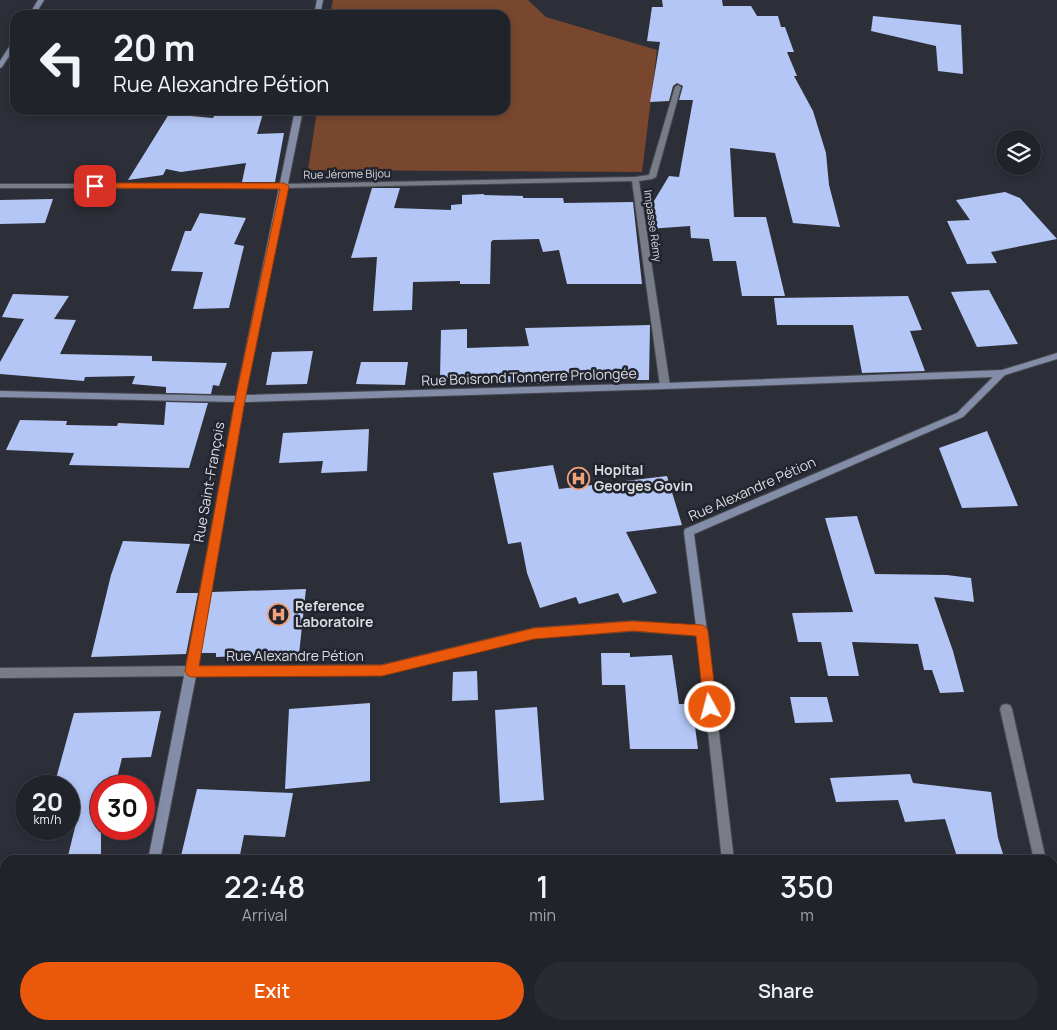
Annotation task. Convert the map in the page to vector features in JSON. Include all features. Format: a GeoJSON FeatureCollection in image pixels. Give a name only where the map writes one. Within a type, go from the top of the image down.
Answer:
{"type":"FeatureCollection","features":[{"type":"Feature","properties":{"kind":"street"},"geometry":{"type":"LineString","coordinates":[[0,66],[10,50]]}},
{"type":"Feature","properties":{"kind":"street","name":"Impasse Rémy"},"geometry":{"type":"LineString","coordinates":[[665,386],[635,179],[652,177],[678,87]]}},
{"type":"Feature","properties":{"kind":"street","name":"Rue Saint-François"},"geometry":{"type":"LineString","coordinates":[[155,855],[191,671],[240,400],[298,115]]}},
{"type":"Feature","properties":{"kind":"street","name":"Rue Jérome Bijou"},"geometry":{"type":"LineString","coordinates":[[0,186],[284,186],[635,179]]}},
{"type":"Feature","properties":{"kind":"street","name":"Rue Boisrond Tonnerre Prolongée"},"geometry":{"type":"LineString","coordinates":[[0,394],[240,400],[1002,374],[1057,356]]}},
{"type":"Feature","properties":{"kind":"street","name":"Rue Alexandre Pétion"},"geometry":{"type":"LineString","coordinates":[[0,673],[382,670],[534,633],[633,626],[702,631],[689,532],[960,415],[1002,374]]}},
{"type":"Feature","properties":{"kind":"street"},"geometry":{"type":"LineString","coordinates":[[702,631],[727,855]]}},
{"type":"Feature","properties":{"kind":"street"},"geometry":{"type":"LineString","coordinates":[[1006,709],[1039,855]]}},
{"type":"Feature","properties":{"kind":"shaded area"},"geometry":{"type":"Polygon","coordinates":[[[333,0],[528,0],[546,17],[657,50],[642,172],[308,170],[316,115],[510,115],[510,10],[331,10],[333,0]]]}},
{"type":"Feature","properties":{"kind":"building"},"geometry":{"type":"Polygon","coordinates":[[[662,0],[722,0],[723,6],[751,6],[757,16],[778,16],[781,27],[785,27],[794,52],[787,52],[797,76],[794,76],[813,111],[826,153],[829,185],[840,227],[793,223],[775,153],[730,148],[734,217],[766,217],[785,296],[742,296],[736,261],[713,261],[709,239],[691,238],[690,226],[648,229],[644,201],[654,201],[669,176],[679,177],[693,100],[679,100],[683,86],[677,83],[673,86],[669,101],[650,102],[660,42],[647,41],[652,7],[663,7],[662,0]]]}},
{"type":"Feature","properties":{"kind":"building"},"geometry":{"type":"Polygon","coordinates":[[[873,16],[961,25],[963,74],[938,71],[936,46],[871,31],[873,16]]]}},
{"type":"Feature","properties":{"kind":"building"},"geometry":{"type":"Polygon","coordinates":[[[168,115],[213,118],[214,115],[263,115],[257,134],[284,133],[275,182],[242,182],[246,163],[181,172],[166,169],[163,175],[128,180],[168,115]]]}},
{"type":"Feature","properties":{"kind":"building"},"geometry":{"type":"Polygon","coordinates":[[[372,188],[400,188],[394,208],[451,210],[451,205],[462,204],[462,195],[484,194],[523,196],[523,198],[563,198],[564,203],[633,202],[642,284],[567,284],[559,250],[543,252],[539,239],[493,240],[491,242],[490,284],[460,284],[460,281],[413,282],[412,310],[373,311],[377,257],[351,258],[372,188]]]}},
{"type":"Feature","properties":{"kind":"building"},"geometry":{"type":"Polygon","coordinates":[[[1005,192],[1020,198],[1057,239],[991,252],[997,263],[967,264],[947,221],[970,220],[956,200],[1005,192]]]}},
{"type":"Feature","properties":{"kind":"building"},"geometry":{"type":"Polygon","coordinates":[[[53,199],[45,223],[0,224],[0,200],[53,199]]]}},
{"type":"Feature","properties":{"kind":"building"},"geometry":{"type":"Polygon","coordinates":[[[200,213],[246,218],[234,244],[244,246],[229,308],[193,309],[203,272],[171,271],[185,231],[191,231],[200,213]]]}},
{"type":"Feature","properties":{"kind":"building"},"geometry":{"type":"Polygon","coordinates":[[[989,290],[1018,344],[977,347],[951,292],[989,290]]]}},
{"type":"Feature","properties":{"kind":"building"},"geometry":{"type":"Polygon","coordinates":[[[13,294],[69,296],[54,319],[76,320],[60,354],[152,356],[152,361],[227,363],[219,386],[213,385],[211,394],[166,393],[166,387],[132,384],[135,376],[85,377],[84,381],[0,374],[0,362],[24,319],[2,317],[13,294]]]}},
{"type":"Feature","properties":{"kind":"building"},"geometry":{"type":"Polygon","coordinates":[[[908,296],[922,330],[910,331],[925,371],[862,373],[853,325],[777,325],[774,298],[908,296]]]}},
{"type":"Feature","properties":{"kind":"building"},"geometry":{"type":"Polygon","coordinates":[[[650,325],[649,380],[609,380],[609,375],[550,378],[550,383],[523,384],[523,382],[470,383],[470,378],[440,378],[441,330],[467,329],[467,348],[529,346],[525,328],[650,325]]]}},
{"type":"Feature","properties":{"kind":"building"},"geometry":{"type":"Polygon","coordinates":[[[313,351],[307,384],[266,385],[272,352],[313,351]]]}},
{"type":"Feature","properties":{"kind":"building"},"geometry":{"type":"Polygon","coordinates":[[[361,362],[408,362],[405,385],[356,384],[361,362]]]}},
{"type":"Feature","properties":{"kind":"building"},"geometry":{"type":"Polygon","coordinates":[[[166,402],[208,403],[189,468],[69,465],[74,453],[6,450],[20,420],[67,421],[66,425],[117,426],[118,423],[164,425],[166,402]]]}},
{"type":"Feature","properties":{"kind":"building"},"geometry":{"type":"Polygon","coordinates":[[[369,429],[367,471],[321,473],[323,461],[279,463],[283,433],[369,429]]]}},
{"type":"Feature","properties":{"kind":"building"},"geometry":{"type":"Polygon","coordinates":[[[987,431],[1018,506],[962,508],[939,448],[987,431]]]}},
{"type":"Feature","properties":{"kind":"building"},"geometry":{"type":"Polygon","coordinates":[[[553,465],[559,489],[667,476],[682,525],[626,532],[657,593],[623,603],[618,593],[579,604],[576,597],[540,608],[527,573],[521,542],[508,544],[493,473],[553,465]]]}},
{"type":"Feature","properties":{"kind":"building"},"geometry":{"type":"Polygon","coordinates":[[[857,516],[875,574],[947,575],[971,578],[974,602],[934,597],[953,651],[964,692],[940,693],[932,670],[924,670],[918,644],[852,642],[859,676],[828,676],[821,642],[798,642],[792,613],[853,612],[825,518],[857,516]]]}},
{"type":"Feature","properties":{"kind":"building"},"geometry":{"type":"Polygon","coordinates":[[[123,541],[190,544],[176,593],[198,593],[186,654],[91,657],[111,575],[123,541]]]}},
{"type":"Feature","properties":{"kind":"building"},"geometry":{"type":"Polygon","coordinates":[[[306,589],[299,654],[216,657],[216,653],[201,653],[212,592],[306,589]]]}},
{"type":"Feature","properties":{"kind":"building"},"geometry":{"type":"Polygon","coordinates":[[[601,653],[630,653],[630,657],[672,655],[679,704],[692,704],[698,749],[630,749],[625,685],[602,685],[601,653]]]}},
{"type":"Feature","properties":{"kind":"building"},"geometry":{"type":"Polygon","coordinates":[[[477,671],[478,700],[452,701],[453,672],[477,671]]]}},
{"type":"Feature","properties":{"kind":"building"},"geometry":{"type":"Polygon","coordinates":[[[790,697],[827,697],[833,722],[795,723],[790,697]]]}},
{"type":"Feature","properties":{"kind":"building"},"geometry":{"type":"Polygon","coordinates":[[[370,703],[370,781],[285,789],[289,709],[370,703]]]}},
{"type":"Feature","properties":{"kind":"building"},"geometry":{"type":"Polygon","coordinates":[[[537,707],[544,800],[500,803],[495,710],[537,707]]]}},
{"type":"Feature","properties":{"kind":"building"},"geometry":{"type":"Polygon","coordinates":[[[161,711],[151,757],[122,758],[118,775],[90,775],[90,840],[101,840],[101,855],[68,855],[72,840],[80,840],[80,775],[57,775],[74,713],[161,711]]]}},
{"type":"Feature","properties":{"kind":"building"},"geometry":{"type":"Polygon","coordinates":[[[910,774],[913,783],[991,792],[998,838],[1003,854],[956,855],[945,819],[905,822],[898,800],[836,802],[830,778],[910,774]]]}},
{"type":"Feature","properties":{"kind":"building"},"geometry":{"type":"Polygon","coordinates":[[[197,789],[293,793],[285,837],[244,835],[240,855],[181,855],[197,789]]]}},
{"type":"Feature","properties":{"kind":"place","name":"Hopital Georges Govin"},"geometry":{"type":"Point","coordinates":[578,478]}},
{"type":"Feature","properties":{"kind":"place","name":"Reference Laboratoire"},"geometry":{"type":"Point","coordinates":[279,614]}},
{"type":"Feature","properties":{"kind":"route"},"geometry":{"type":"LineString","coordinates":[[95,186],[284,186],[240,400],[191,671],[382,670],[534,633],[633,626],[702,631],[710,707]]}}]}
